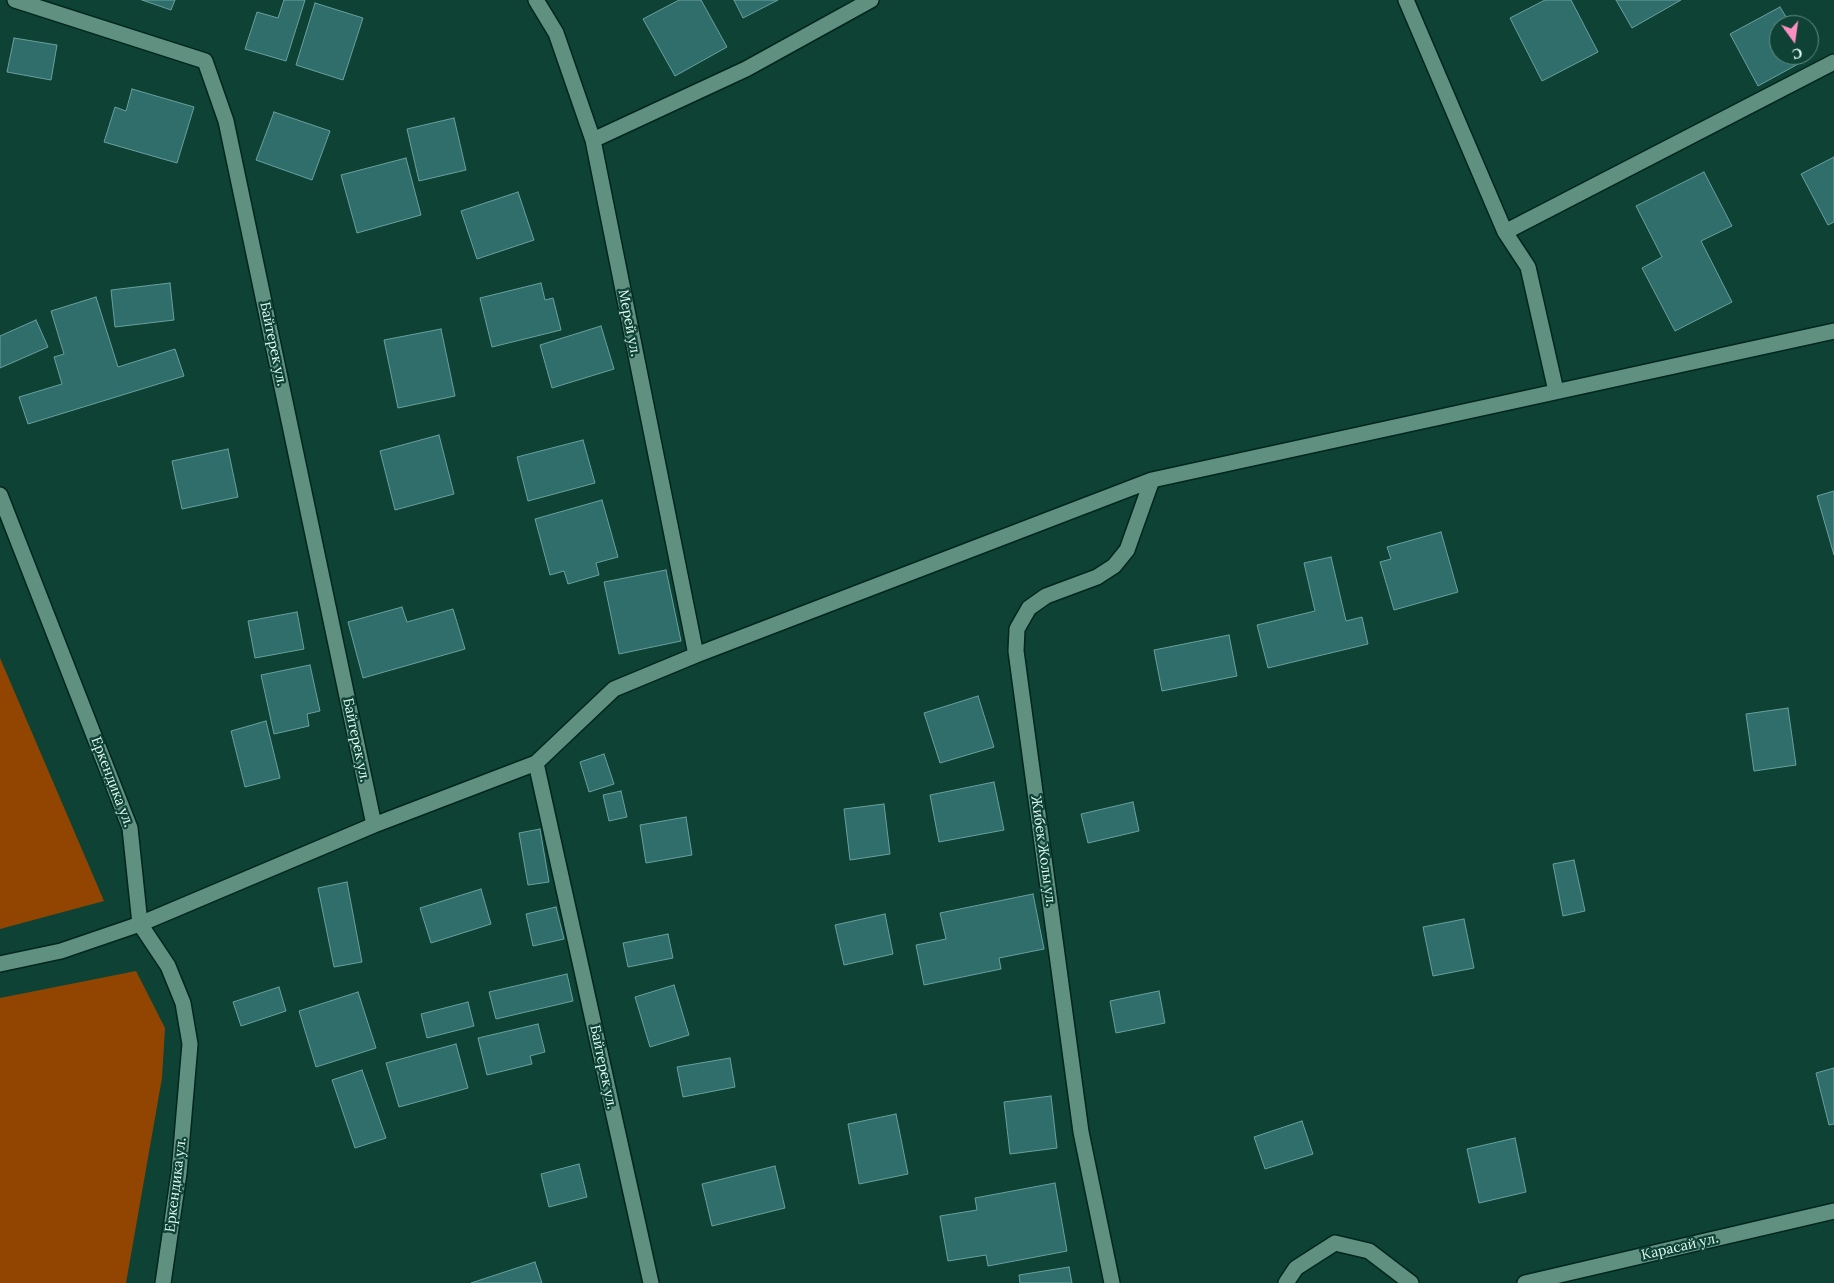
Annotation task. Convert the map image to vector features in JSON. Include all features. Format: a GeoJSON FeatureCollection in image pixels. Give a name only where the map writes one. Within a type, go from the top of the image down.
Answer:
{"type":"FeatureCollection","features":[{"type":"Feature","properties":{"kind":"street","name":"Байтерек ул."},"geometry":{"type":"LineString","coordinates":[[15,0],[205,61],[226,121],[374,825]]}},
{"type":"Feature","properties":{"kind":"street","name":"Мерей ул."},"geometry":{"type":"LineString","coordinates":[[536,0],[556,33],[593,140],[696,655]]}},
{"type":"Feature","properties":{"kind":"street"},"geometry":{"type":"LineString","coordinates":[[593,140],[746,69],[871,0]]}},
{"type":"Feature","properties":{"kind":"street"},"geometry":{"type":"LineString","coordinates":[[1407,1],[1505,232],[1528,267],[1556,391]]}},
{"type":"Feature","properties":{"kind":"street"},"geometry":{"type":"LineString","coordinates":[[1505,232],[1834,62]]}},
{"type":"Feature","properties":{"kind":"street"},"geometry":{"type":"LineString","coordinates":[[0,964],[61,951],[140,924],[374,825],[536,763],[614,689],[696,655],[1152,480],[1834,331]]}},
{"type":"Feature","properties":{"kind":"street","name":"Жибек Жолы ул."},"geometry":{"type":"LineString","coordinates":[[1112,1283],[1081,1132],[1016,651],[1017,629],[1029,608],[1046,596],[1097,577],[1114,566],[1127,550],[1152,480]]}},
{"type":"Feature","properties":{"kind":"street","name":"Еркендика ул."},"geometry":{"type":"LineString","coordinates":[[0,494],[130,828],[140,924],[168,966],[183,1003],[190,1044],[180,1173],[164,1283]]}},
{"type":"Feature","properties":{"kind":"street","name":"Байтерек ул."},"geometry":{"type":"LineString","coordinates":[[536,763],[651,1283]]}},
{"type":"Feature","properties":{"kind":"street","name":"Карасай ул."},"geometry":{"type":"LineString","coordinates":[[1526,1283],[1834,1211]]}},
{"type":"Feature","properties":{"kind":"street"},"geometry":{"type":"LineString","coordinates":[[1286,1283],[1296,1268],[1335,1244],[1369,1251],[1411,1283]]}},
{"type":"Feature","properties":{"kind":"shaded area"},"geometry":{"type":"Polygon","coordinates":[[[0,658],[104,901],[0,929],[0,658]]]}},
{"type":"Feature","properties":{"kind":"shaded area"},"geometry":{"type":"Polygon","coordinates":[[[136,971],[165,1028],[162,1078],[126,1283],[0,1283],[0,998],[136,971]]]}},
{"type":"Feature","properties":{"kind":"building"},"geometry":{"type":"Polygon","coordinates":[[[142,0],[175,0],[171,10],[142,0]]]}},
{"type":"Feature","properties":{"kind":"building"},"geometry":{"type":"Polygon","coordinates":[[[284,0],[305,0],[286,61],[245,49],[257,12],[278,18],[284,0]]]}},
{"type":"Feature","properties":{"kind":"building"},"geometry":{"type":"Polygon","coordinates":[[[679,0],[701,0],[727,47],[675,76],[643,19],[679,0]]]}},
{"type":"Feature","properties":{"kind":"building"},"geometry":{"type":"Polygon","coordinates":[[[734,0],[778,0],[743,18],[734,0]]]}},
{"type":"Feature","properties":{"kind":"building"},"geometry":{"type":"Polygon","coordinates":[[[1545,0],[1571,0],[1598,52],[1542,81],[1510,18],[1545,0]]]}},
{"type":"Feature","properties":{"kind":"building"},"geometry":{"type":"Polygon","coordinates":[[[1616,0],[1681,0],[1632,28],[1616,0]]]}},
{"type":"Feature","properties":{"kind":"building"},"geometry":{"type":"Polygon","coordinates":[[[315,3],[363,18],[343,80],[296,65],[315,3]]]}},
{"type":"Feature","properties":{"kind":"building"},"geometry":{"type":"Polygon","coordinates":[[[1780,7],[1785,15],[1769,15],[1769,65],[1796,65],[1758,86],[1730,34],[1780,7]]]}},
{"type":"Feature","properties":{"kind":"building"},"geometry":{"type":"Polygon","coordinates":[[[14,38],[57,45],[51,80],[7,72],[14,38]]]}},
{"type":"Feature","properties":{"kind":"building"},"geometry":{"type":"Polygon","coordinates":[[[132,89],[194,107],[177,163],[104,142],[115,107],[126,111],[132,89]]]}},
{"type":"Feature","properties":{"kind":"building"},"geometry":{"type":"Polygon","coordinates":[[[274,112],[330,131],[312,180],[256,160],[274,112]]]}},
{"type":"Feature","properties":{"kind":"building"},"geometry":{"type":"Polygon","coordinates":[[[454,118],[466,170],[419,181],[407,129],[454,118]]]}},
{"type":"Feature","properties":{"kind":"building"},"geometry":{"type":"Polygon","coordinates":[[[1834,157],[1834,222],[1828,225],[1801,174],[1834,157]]]}},
{"type":"Feature","properties":{"kind":"building"},"geometry":{"type":"Polygon","coordinates":[[[406,158],[421,215],[357,233],[341,175],[406,158]]]}},
{"type":"Feature","properties":{"kind":"building"},"geometry":{"type":"Polygon","coordinates":[[[1704,172],[1732,226],[1701,241],[1732,302],[1675,331],[1642,268],[1662,257],[1636,206],[1704,172]]]}},
{"type":"Feature","properties":{"kind":"building"},"geometry":{"type":"Polygon","coordinates":[[[518,192],[534,240],[477,259],[461,211],[518,192]]]}},
{"type":"Feature","properties":{"kind":"building"},"geometry":{"type":"Polygon","coordinates":[[[170,283],[174,320],[115,327],[111,290],[170,283]]]}},
{"type":"Feature","properties":{"kind":"building"},"geometry":{"type":"Polygon","coordinates":[[[541,283],[545,300],[553,298],[561,330],[492,347],[480,298],[541,283]]]}},
{"type":"Feature","properties":{"kind":"building"},"geometry":{"type":"Polygon","coordinates":[[[96,297],[118,367],[175,349],[184,376],[28,424],[19,397],[62,384],[54,357],[64,354],[51,311],[96,297]]]}},
{"type":"Feature","properties":{"kind":"building"},"geometry":{"type":"Polygon","coordinates":[[[36,320],[48,347],[0,368],[0,336],[36,320]]]}},
{"type":"Feature","properties":{"kind":"building"},"geometry":{"type":"Polygon","coordinates":[[[601,326],[614,369],[552,388],[540,345],[601,326]]]}},
{"type":"Feature","properties":{"kind":"building"},"geometry":{"type":"Polygon","coordinates":[[[441,329],[455,396],[398,408],[384,340],[441,329]]]}},
{"type":"Feature","properties":{"kind":"building"},"geometry":{"type":"Polygon","coordinates":[[[439,435],[454,494],[395,510],[380,451],[439,435]]]}},
{"type":"Feature","properties":{"kind":"building"},"geometry":{"type":"Polygon","coordinates":[[[583,440],[595,483],[528,501],[517,457],[583,440]]]}},
{"type":"Feature","properties":{"kind":"building"},"geometry":{"type":"Polygon","coordinates":[[[228,449],[238,497],[182,509],[172,461],[228,449]]]}},
{"type":"Feature","properties":{"kind":"building"},"geometry":{"type":"Polygon","coordinates":[[[1834,491],[1834,555],[1817,496],[1834,491]]]}},
{"type":"Feature","properties":{"kind":"building"},"geometry":{"type":"Polygon","coordinates":[[[602,500],[618,557],[596,563],[599,575],[568,584],[564,571],[550,575],[535,519],[602,500]]]}},
{"type":"Feature","properties":{"kind":"building"},"geometry":{"type":"Polygon","coordinates":[[[1441,532],[1458,592],[1394,610],[1380,562],[1391,559],[1387,547],[1441,532]]]}},
{"type":"Feature","properties":{"kind":"building"},"geometry":{"type":"Polygon","coordinates":[[[1331,557],[1346,621],[1362,617],[1368,644],[1268,668],[1257,625],[1315,611],[1304,563],[1331,557]]]}},
{"type":"Feature","properties":{"kind":"building"},"geometry":{"type":"Polygon","coordinates":[[[666,570],[681,641],[619,654],[604,582],[666,570]]]}},
{"type":"Feature","properties":{"kind":"building"},"geometry":{"type":"Polygon","coordinates":[[[402,607],[407,622],[453,609],[465,649],[363,678],[348,622],[402,607]]]}},
{"type":"Feature","properties":{"kind":"building"},"geometry":{"type":"Polygon","coordinates":[[[297,612],[304,649],[255,658],[248,621],[297,612]]]}},
{"type":"Feature","properties":{"kind":"building"},"geometry":{"type":"Polygon","coordinates":[[[1229,635],[1237,676],[1162,691],[1154,650],[1229,635]]]}},
{"type":"Feature","properties":{"kind":"building"},"geometry":{"type":"Polygon","coordinates":[[[310,665],[320,711],[307,714],[309,726],[274,734],[261,675],[310,665]]]}},
{"type":"Feature","properties":{"kind":"building"},"geometry":{"type":"Polygon","coordinates":[[[978,696],[994,747],[940,763],[924,713],[978,696]]]}},
{"type":"Feature","properties":{"kind":"building"},"geometry":{"type":"Polygon","coordinates":[[[1788,708],[1796,765],[1754,771],[1746,714],[1788,708]]]}},
{"type":"Feature","properties":{"kind":"building"},"geometry":{"type":"Polygon","coordinates":[[[266,721],[280,778],[245,787],[231,731],[266,721]]]}},
{"type":"Feature","properties":{"kind":"building"},"geometry":{"type":"Polygon","coordinates":[[[604,754],[614,784],[589,792],[580,762],[604,754]]]}},
{"type":"Feature","properties":{"kind":"building"},"geometry":{"type":"Polygon","coordinates":[[[994,782],[1004,830],[939,842],[930,795],[994,782]]]}},
{"type":"Feature","properties":{"kind":"building"},"geometry":{"type":"Polygon","coordinates":[[[621,791],[627,817],[609,821],[603,795],[621,791]]]}},
{"type":"Feature","properties":{"kind":"building"},"geometry":{"type":"Polygon","coordinates":[[[1133,802],[1139,831],[1088,843],[1081,814],[1133,802]]]}},
{"type":"Feature","properties":{"kind":"building"},"geometry":{"type":"Polygon","coordinates":[[[884,804],[890,854],[850,860],[844,809],[884,804]]]}},
{"type":"Feature","properties":{"kind":"building"},"geometry":{"type":"Polygon","coordinates":[[[686,817],[692,855],[646,863],[640,825],[686,817]]]}},
{"type":"Feature","properties":{"kind":"building"},"geometry":{"type":"Polygon","coordinates":[[[540,829],[549,882],[528,885],[519,833],[540,829]]]}},
{"type":"Feature","properties":{"kind":"building"},"geometry":{"type":"Polygon","coordinates":[[[1574,860],[1585,911],[1563,916],[1553,864],[1574,860]]]}},
{"type":"Feature","properties":{"kind":"building"},"geometry":{"type":"Polygon","coordinates":[[[347,882],[362,962],[334,967],[318,888],[347,882]]]}},
{"type":"Feature","properties":{"kind":"building"},"geometry":{"type":"Polygon","coordinates":[[[481,889],[491,924],[431,943],[420,908],[481,889]]]}},
{"type":"Feature","properties":{"kind":"building"},"geometry":{"type":"Polygon","coordinates":[[[1033,894],[1044,949],[999,958],[1001,969],[924,985],[916,945],[946,939],[940,913],[1033,894]]]}},
{"type":"Feature","properties":{"kind":"building"},"geometry":{"type":"Polygon","coordinates":[[[556,907],[564,939],[533,946],[526,914],[556,907]]]}},
{"type":"Feature","properties":{"kind":"building"},"geometry":{"type":"Polygon","coordinates":[[[885,914],[893,954],[844,965],[835,925],[885,914]]]}},
{"type":"Feature","properties":{"kind":"building"},"geometry":{"type":"Polygon","coordinates":[[[1464,919],[1474,968],[1433,976],[1423,927],[1464,919]]]}},
{"type":"Feature","properties":{"kind":"building"},"geometry":{"type":"Polygon","coordinates":[[[668,934],[673,958],[628,967],[623,943],[668,934]]]}},
{"type":"Feature","properties":{"kind":"building"},"geometry":{"type":"Polygon","coordinates":[[[567,974],[573,1001],[496,1019],[489,992],[567,974]]]}},
{"type":"Feature","properties":{"kind":"building"},"geometry":{"type":"Polygon","coordinates":[[[674,985],[689,1035],[650,1047],[635,997],[674,985]]]}},
{"type":"Feature","properties":{"kind":"building"},"geometry":{"type":"Polygon","coordinates":[[[279,987],[286,1011],[241,1026],[233,1002],[279,987]]]}},
{"type":"Feature","properties":{"kind":"building"},"geometry":{"type":"Polygon","coordinates":[[[1159,991],[1165,1023],[1116,1033],[1110,1001],[1159,991]]]}},
{"type":"Feature","properties":{"kind":"building"},"geometry":{"type":"Polygon","coordinates":[[[358,992],[376,1048],[316,1067],[299,1011],[358,992]]]}},
{"type":"Feature","properties":{"kind":"building"},"geometry":{"type":"Polygon","coordinates":[[[468,1002],[474,1026],[427,1038],[421,1014],[468,1002]]]}},
{"type":"Feature","properties":{"kind":"building"},"geometry":{"type":"Polygon","coordinates":[[[538,1024],[545,1052],[530,1056],[532,1064],[487,1075],[478,1038],[538,1024]]]}},
{"type":"Feature","properties":{"kind":"building"},"geometry":{"type":"Polygon","coordinates":[[[456,1044],[468,1088],[399,1107],[386,1063],[456,1044]]]}},
{"type":"Feature","properties":{"kind":"building"},"geometry":{"type":"Polygon","coordinates":[[[730,1058],[735,1087],[683,1097],[677,1067],[730,1058]]]}},
{"type":"Feature","properties":{"kind":"building"},"geometry":{"type":"Polygon","coordinates":[[[1834,1068],[1834,1124],[1829,1125],[1816,1073],[1834,1068]]]}},
{"type":"Feature","properties":{"kind":"building"},"geometry":{"type":"Polygon","coordinates":[[[362,1070],[386,1138],[355,1148],[332,1080],[362,1070]]]}},
{"type":"Feature","properties":{"kind":"building"},"geometry":{"type":"Polygon","coordinates":[[[1051,1096],[1057,1148],[1010,1154],[1004,1102],[1051,1096]]]}},
{"type":"Feature","properties":{"kind":"building"},"geometry":{"type":"Polygon","coordinates":[[[896,1114],[908,1174],[859,1184],[848,1124],[896,1114]]]}},
{"type":"Feature","properties":{"kind":"building"},"geometry":{"type":"Polygon","coordinates":[[[1302,1121],[1313,1154],[1265,1169],[1254,1137],[1302,1121]]]}},
{"type":"Feature","properties":{"kind":"building"},"geometry":{"type":"Polygon","coordinates":[[[1515,1138],[1526,1192],[1479,1203],[1467,1149],[1515,1138]]]}},
{"type":"Feature","properties":{"kind":"building"},"geometry":{"type":"Polygon","coordinates":[[[579,1164],[587,1197],[549,1207],[541,1174],[579,1164]]]}},
{"type":"Feature","properties":{"kind":"building"},"geometry":{"type":"Polygon","coordinates":[[[775,1166],[785,1208],[712,1226],[702,1184],[775,1166]]]}},
{"type":"Feature","properties":{"kind":"building"},"geometry":{"type":"Polygon","coordinates":[[[1055,1183],[1067,1251],[988,1266],[986,1255],[948,1261],[940,1216],[977,1210],[975,1198],[1055,1183]]]}},
{"type":"Feature","properties":{"kind":"building"},"geometry":{"type":"Polygon","coordinates":[[[535,1262],[542,1283],[471,1283],[535,1262]]]}},
{"type":"Feature","properties":{"kind":"building"},"geometry":{"type":"Polygon","coordinates":[[[1069,1267],[1072,1283],[1020,1283],[1019,1275],[1069,1267]]]}}]}
